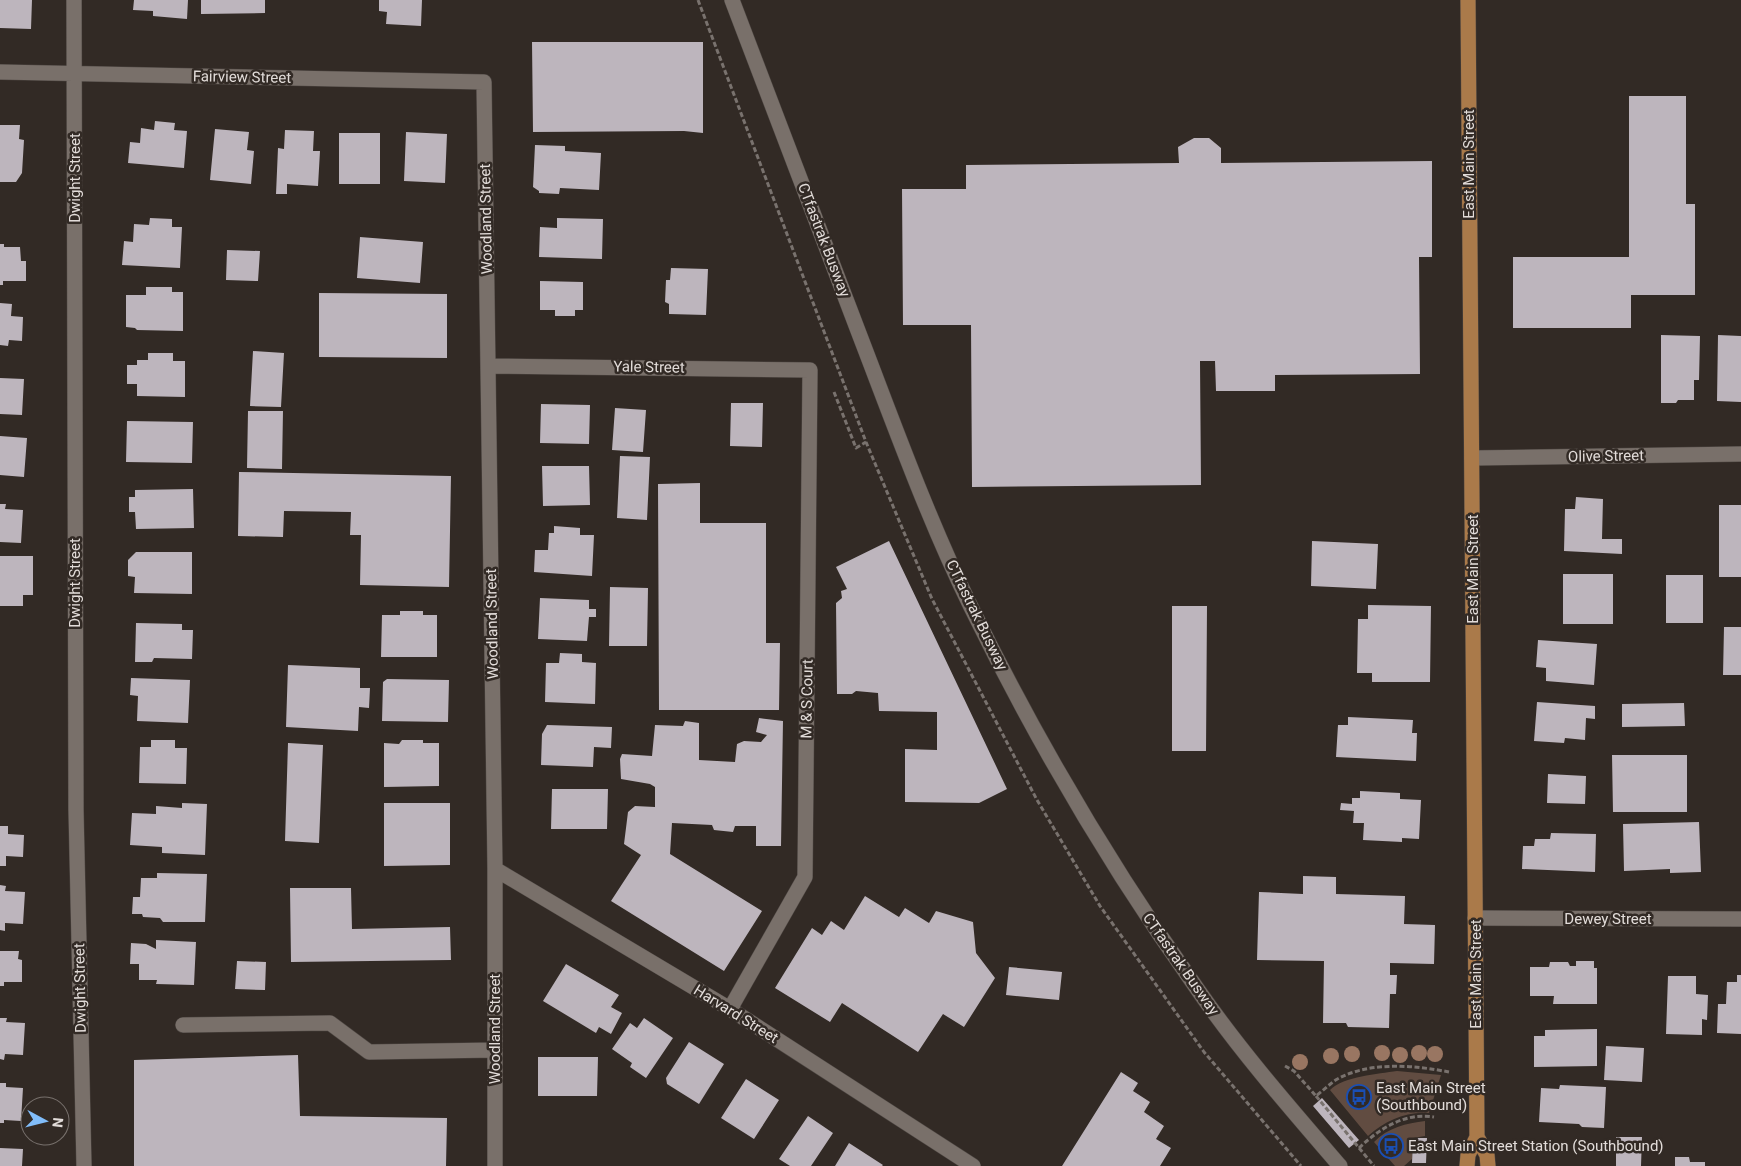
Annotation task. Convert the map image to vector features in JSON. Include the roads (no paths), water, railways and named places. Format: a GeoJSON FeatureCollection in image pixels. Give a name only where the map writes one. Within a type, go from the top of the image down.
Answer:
{"type":"FeatureCollection","features":[{"type":"Feature","properties":{"kind":"main road","name":"East Main Street"},"geometry":{"type":"LineString","coordinates":[[1467,1166],[1470,1151],[1477,1138],[1468,0]]}},
{"type":"Feature","properties":{"kind":"main road","name":"East Main Street"},"geometry":{"type":"LineString","coordinates":[[1477,1138],[1487,1156],[1488,1166]]}},
{"type":"Feature","properties":{"kind":"street","name":"Dwight Street"},"geometry":{"type":"LineString","coordinates":[[74,0],[76,810],[84,1166]]}},
{"type":"Feature","properties":{"kind":"street","name":"CTfastrak Busway"},"geometry":{"type":"LineString","coordinates":[[732,0],[915,481],[970,605],[1000,664],[1071,793],[1110,859],[1199,992],[1255,1064],[1340,1166]]}},
{"type":"Feature","properties":{"kind":"street","name":"Fairview Street"},"geometry":{"type":"LineString","coordinates":[[0,72],[484,82]]}},
{"type":"Feature","properties":{"kind":"street","name":"Woodland Street"},"geometry":{"type":"LineString","coordinates":[[484,82],[495,869],[495,1166]]}},
{"type":"Feature","properties":{"kind":"street","name":"Yale Street"},"geometry":{"type":"LineString","coordinates":[[488,366],[810,370]]}},
{"type":"Feature","properties":{"kind":"street","name":"M & S Court"},"geometry":{"type":"LineString","coordinates":[[730,1009],[805,877],[810,370]]}},
{"type":"Feature","properties":{"kind":"street","name":"Olive Street"},"geometry":{"type":"LineString","coordinates":[[1472,458],[1741,454]]}},
{"type":"Feature","properties":{"kind":"street","name":"Harvard Street"},"geometry":{"type":"LineString","coordinates":[[495,869],[730,1009],[974,1166]]}},
{"type":"Feature","properties":{"kind":"street","name":"Dewey Street"},"geometry":{"type":"LineString","coordinates":[[1476,918],[1741,919]]}},
{"type":"Feature","properties":{"kind":"street"},"geometry":{"type":"LineString","coordinates":[[183,1025],[330,1023],[369,1052],[495,1050]]}},
{"type":"Feature","properties":{"kind":"place","name":"East Main Street (Southbound)"},"geometry":{"type":"Point","coordinates":[1359,1097]}},
{"type":"Feature","properties":{"kind":"place","name":"East Main Street Station (Southbound)"},"geometry":{"type":"Point","coordinates":[1391,1146]}}]}
